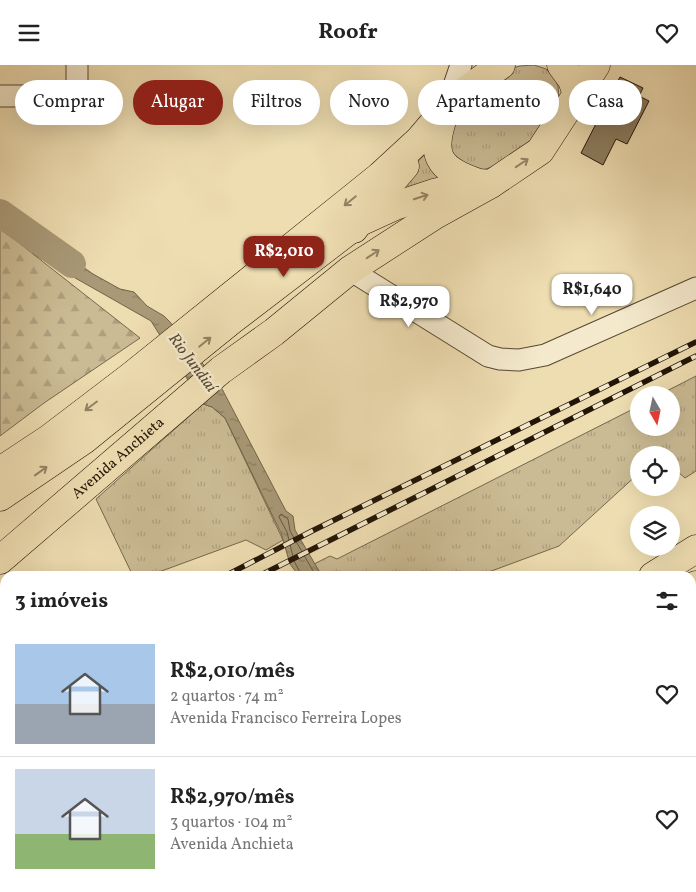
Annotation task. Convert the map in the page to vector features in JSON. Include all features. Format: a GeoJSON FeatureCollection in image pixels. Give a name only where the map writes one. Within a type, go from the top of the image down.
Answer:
{"type":"FeatureCollection","features":[{"type":"Feature","properties":{"kind":"main road"},"geometry":{"type":"LineString","coordinates":[[480,80],[501,65]]}},
{"type":"Feature","properties":{"kind":"main road"},"geometry":{"type":"LineString","coordinates":[[561,65],[572,80]]}},
{"type":"Feature","properties":{"kind":"main road","name":"Avenida Anchieta"},"geometry":{"type":"LineString","coordinates":[[586,80],[596,65]]}},
{"type":"Feature","properties":{"kind":"main road","name":"Avenida Anchieta"},"geometry":{"type":"LineString","coordinates":[[229,364],[274,333],[350,270],[485,183],[540,151],[569,106]]}},
{"type":"Feature","properties":{"kind":"main road"},"geometry":{"type":"LineString","coordinates":[[0,497],[84,440],[136,386],[223,315],[380,176],[419,140],[431,125]]}},
{"type":"Feature","properties":{"kind":"main road"},"geometry":{"type":"LineString","coordinates":[[440,125],[436,145],[440,159],[449,170],[485,183]]}},
{"type":"Feature","properties":{"kind":"main road","name":"Avenida Anchieta"},"geometry":{"type":"LineString","coordinates":[[0,561],[229,364],[327,265],[374,201],[404,168],[419,140]]}},
{"type":"Feature","properties":{"kind":"main road"},"geometry":{"type":"LineString","coordinates":[[223,315],[360,222],[395,205],[434,193],[485,183]]}},
{"type":"Feature","properties":{"kind":"main road"},"geometry":{"type":"LineString","coordinates":[[0,471],[136,386]]}},
{"type":"Feature","properties":{"kind":"main road"},"geometry":{"type":"LineString","coordinates":[[661,571],[696,549]]}},
{"type":"Feature","properties":{"kind":"street"},"geometry":{"type":"LineString","coordinates":[[0,96],[70,97],[77,92],[77,65]]}},
{"type":"Feature","properties":{"kind":"street"},"geometry":{"type":"LineString","coordinates":[[456,80],[461,65]]}},
{"type":"Feature","properties":{"kind":"street"},"geometry":{"type":"LineString","coordinates":[[350,270],[488,355],[509,361],[530,359],[564,349],[696,288]]}},
{"type":"Feature","properties":{"kind":"green space"},"geometry":{"type":"Polygon","coordinates":[[[534,65],[546,69],[556,80],[493,80],[505,70],[534,65]]]}},
{"type":"Feature","properties":{"kind":"green space"},"geometry":{"type":"Polygon","coordinates":[[[447,125],[541,125],[527,146],[495,166],[479,171],[454,166],[444,130],[447,125]]]}},
{"type":"Feature","properties":{"kind":"green space"},"geometry":{"type":"Polygon","coordinates":[[[427,152],[445,180],[384,197],[427,152]]]}},
{"type":"Feature","properties":{"kind":"green space"},"geometry":{"type":"Polygon","coordinates":[[[0,228],[140,338],[44,403],[0,436],[0,228]]]}},
{"type":"Feature","properties":{"kind":"green space"},"geometry":{"type":"Polygon","coordinates":[[[696,376],[696,471],[685,478],[680,474],[680,446],[630,446],[630,481],[559,546],[492,571],[319,571],[314,564],[330,556],[337,559],[630,411],[630,436],[680,436],[680,386],[677,386],[696,376]]]}},
{"type":"Feature","properties":{"kind":"green space"},"geometry":{"type":"Polygon","coordinates":[[[203,404],[212,407],[225,418],[283,540],[266,550],[246,540],[162,571],[131,571],[96,499],[203,404]]]}},
{"type":"Feature","properties":{"kind":"water"},"geometry":{"type":"Polygon","coordinates":[[[45,237],[59,250],[93,274],[120,289],[134,292],[147,306],[170,322],[221,387],[286,511],[293,516],[295,530],[319,571],[295,571],[290,564],[281,533],[225,418],[212,407],[203,404],[151,321],[33,254],[45,237]]]}},
{"type":"Feature","properties":{"kind":"building"},"geometry":{"type":"Polygon","coordinates":[[[642,98],[649,101],[642,115],[642,98]]]}},
{"type":"Feature","properties":{"kind":"building"},"geometry":{"type":"Polygon","coordinates":[[[595,125],[637,125],[627,144],[616,139],[603,165],[581,153],[595,125]]]}},
{"type":"Feature","properties":{"kind":"waterway","name":"Rio Jundiaí"},"geometry":{"type":"LineString","coordinates":[[0,213],[72,264]]}},
{"type":"Feature","properties":{"kind":"railway"},"geometry":{"type":"LineString","coordinates":[[235,571],[696,342]]}},
{"type":"Feature","properties":{"kind":"railway"},"geometry":{"type":"LineString","coordinates":[[269,571],[696,356]]}}]}
